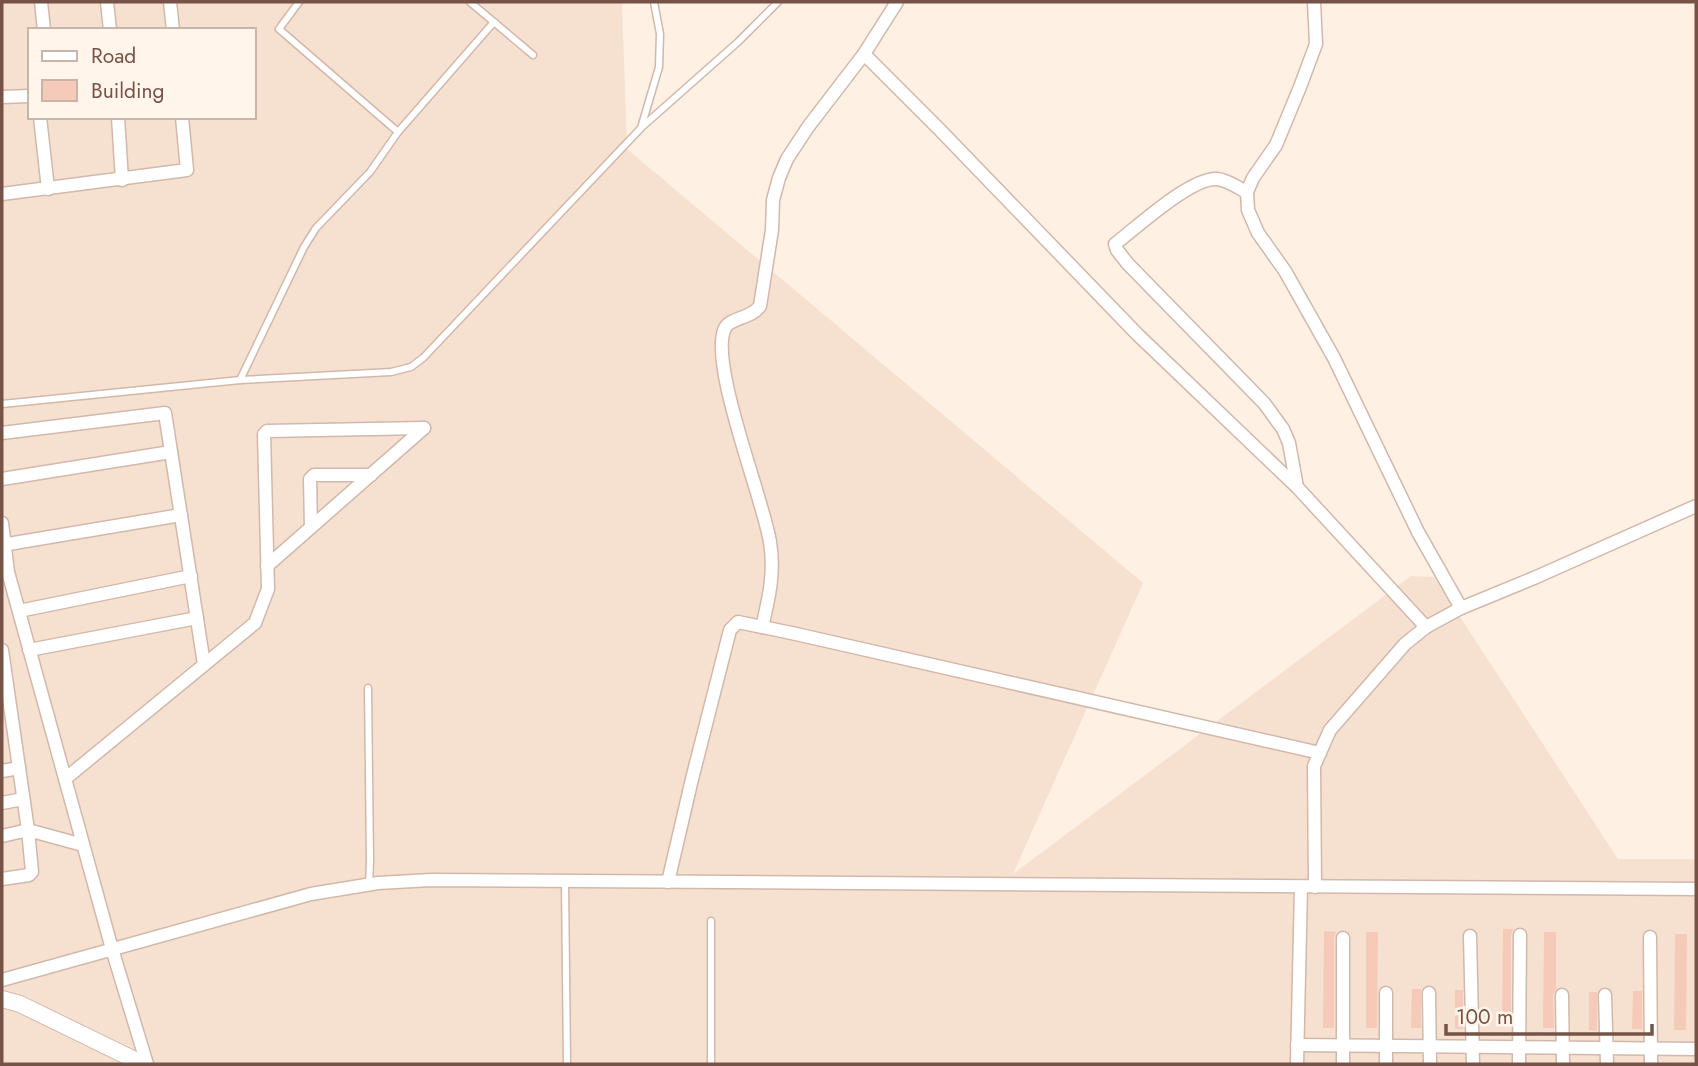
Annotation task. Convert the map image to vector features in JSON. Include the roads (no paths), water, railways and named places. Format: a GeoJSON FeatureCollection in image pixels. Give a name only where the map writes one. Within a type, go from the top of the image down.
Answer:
{"type":"FeatureCollection","features":[{"type":"Feature","properties":{"kind":"street"},"geometry":{"type":"LineString","coordinates":[[41,2],[44,28]]}},
{"type":"Feature","properties":{"kind":"street"},"geometry":{"type":"LineString","coordinates":[[107,2],[110,28]]}},
{"type":"Feature","properties":{"kind":"street"},"geometry":{"type":"LineString","coordinates":[[170,2],[173,28]]}},
{"type":"Feature","properties":{"kind":"street"},"geometry":{"type":"LineString","coordinates":[[762,627],[772,581],[771,546],[768,527],[726,383],[721,345],[725,328],[730,322],[755,313],[760,306],[772,230],[773,200],[787,159],[864,54],[897,2]]}},
{"type":"Feature","properties":{"kind":"street"},"geometry":{"type":"LineString","coordinates":[[1314,2],[1316,44],[1279,138],[1247,192],[1248,210],[1258,233],[1286,271],[1334,358],[1418,532],[1461,608]]}},
{"type":"Feature","properties":{"kind":"street"},"geometry":{"type":"LineString","coordinates":[[864,54],[1137,334],[1297,487],[1426,627]]}},
{"type":"Feature","properties":{"kind":"street"},"geometry":{"type":"LineString","coordinates":[[2,97],[28,96]]}},
{"type":"Feature","properties":{"kind":"street"},"geometry":{"type":"LineString","coordinates":[[40,119],[48,189]]}},
{"type":"Feature","properties":{"kind":"street"},"geometry":{"type":"LineString","coordinates":[[118,119],[122,180]]}},
{"type":"Feature","properties":{"kind":"street"},"geometry":{"type":"LineString","coordinates":[[2,194],[187,170],[182,119]]}},
{"type":"Feature","properties":{"kind":"street"},"geometry":{"type":"LineString","coordinates":[[1247,192],[1215,179],[1199,182],[1115,244],[1128,264],[1264,403],[1283,429],[1289,443],[1297,487]]}},
{"type":"Feature","properties":{"kind":"street"},"geometry":{"type":"LineString","coordinates":[[2,433],[165,413],[204,664]]}},
{"type":"Feature","properties":{"kind":"street"},"geometry":{"type":"LineString","coordinates":[[65,779],[255,623],[268,589],[267,565],[264,434],[267,431],[424,428],[267,565]]}},
{"type":"Feature","properties":{"kind":"street"},"geometry":{"type":"LineString","coordinates":[[2,479],[171,452]]}},
{"type":"Feature","properties":{"kind":"street"},"geometry":{"type":"LineString","coordinates":[[311,527],[310,479],[314,475],[370,475]]}},
{"type":"Feature","properties":{"kind":"street"},"geometry":{"type":"LineString","coordinates":[[1297,1064],[1314,765],[1330,730],[1405,644],[1426,627],[1461,608],[1696,506]]}},
{"type":"Feature","properties":{"kind":"street"},"geometry":{"type":"LineString","coordinates":[[3,545],[181,515]]}},
{"type":"Feature","properties":{"kind":"street"},"geometry":{"type":"LineString","coordinates":[[2,523],[8,572],[145,1064]]}},
{"type":"Feature","properties":{"kind":"street"},"geometry":{"type":"LineString","coordinates":[[19,611],[191,576]]}},
{"type":"Feature","properties":{"kind":"street"},"geometry":{"type":"LineString","coordinates":[[29,650],[197,618]]}},
{"type":"Feature","properties":{"kind":"street"},"geometry":{"type":"LineString","coordinates":[[668,882],[730,630],[737,622],[1320,752]]}},
{"type":"Feature","properties":{"kind":"street"},"geometry":{"type":"LineString","coordinates":[[2,650],[8,738],[19,768],[32,872],[29,875],[2,879]]}},
{"type":"Feature","properties":{"kind":"street"},"geometry":{"type":"LineString","coordinates":[[2,771],[19,768]]}},
{"type":"Feature","properties":{"kind":"street"},"geometry":{"type":"LineString","coordinates":[[2,803],[23,799]]}},
{"type":"Feature","properties":{"kind":"street"},"geometry":{"type":"LineString","coordinates":[[2,836],[28,831],[83,845]]}},
{"type":"Feature","properties":{"kind":"street"},"geometry":{"type":"LineString","coordinates":[[2,980],[311,894],[369,885],[431,880],[1696,889]]}},
{"type":"Feature","properties":{"kind":"street"},"geometry":{"type":"LineString","coordinates":[[1519,1064],[1520,935]]}},
{"type":"Feature","properties":{"kind":"street"},"geometry":{"type":"LineString","coordinates":[[1470,936],[1473,1064]]}},
{"type":"Feature","properties":{"kind":"street"},"geometry":{"type":"LineString","coordinates":[[1650,937],[1651,1064]]}},
{"type":"Feature","properties":{"kind":"street"},"geometry":{"type":"LineString","coordinates":[[1343,938],[1343,1064]]}},
{"type":"Feature","properties":{"kind":"street"},"geometry":{"type":"LineString","coordinates":[[1386,993],[1386,1064]]}},
{"type":"Feature","properties":{"kind":"street"},"geometry":{"type":"LineString","coordinates":[[1429,993],[1430,1064]]}},
{"type":"Feature","properties":{"kind":"street"},"geometry":{"type":"LineString","coordinates":[[1562,995],[1563,1064]]}},
{"type":"Feature","properties":{"kind":"street"},"geometry":{"type":"LineString","coordinates":[[1605,995],[1607,1064]]}},
{"type":"Feature","properties":{"kind":"street"},"geometry":{"type":"LineString","coordinates":[[2,999],[20,1004],[145,1064]]}},
{"type":"Feature","properties":{"kind":"street"},"geometry":{"type":"LineString","coordinates":[[1297,1045],[1696,1049]]}},
{"type":"Feature","properties":{"kind":"lane"},"geometry":{"type":"LineString","coordinates":[[299,2],[279,29],[398,132]]}},
{"type":"Feature","properties":{"kind":"lane"},"geometry":{"type":"LineString","coordinates":[[470,2],[533,55]]}},
{"type":"Feature","properties":{"kind":"lane"},"geometry":{"type":"LineString","coordinates":[[641,128],[659,67],[660,34],[654,2]]}},
{"type":"Feature","properties":{"kind":"lane"},"geometry":{"type":"LineString","coordinates":[[2,404],[240,380],[391,372],[411,367],[423,358],[641,128],[778,2]]}},
{"type":"Feature","properties":{"kind":"lane"},"geometry":{"type":"LineString","coordinates":[[240,380],[304,247],[316,228],[370,172],[398,132],[494,22]]}},
{"type":"Feature","properties":{"kind":"lane"},"geometry":{"type":"LineString","coordinates":[[368,688],[369,885]]}},
{"type":"Feature","properties":{"kind":"lane"},"geometry":{"type":"LineString","coordinates":[[565,881],[567,1064]]}},
{"type":"Feature","properties":{"kind":"lane"},"geometry":{"type":"LineString","coordinates":[[711,921],[711,1064]]}}]}
